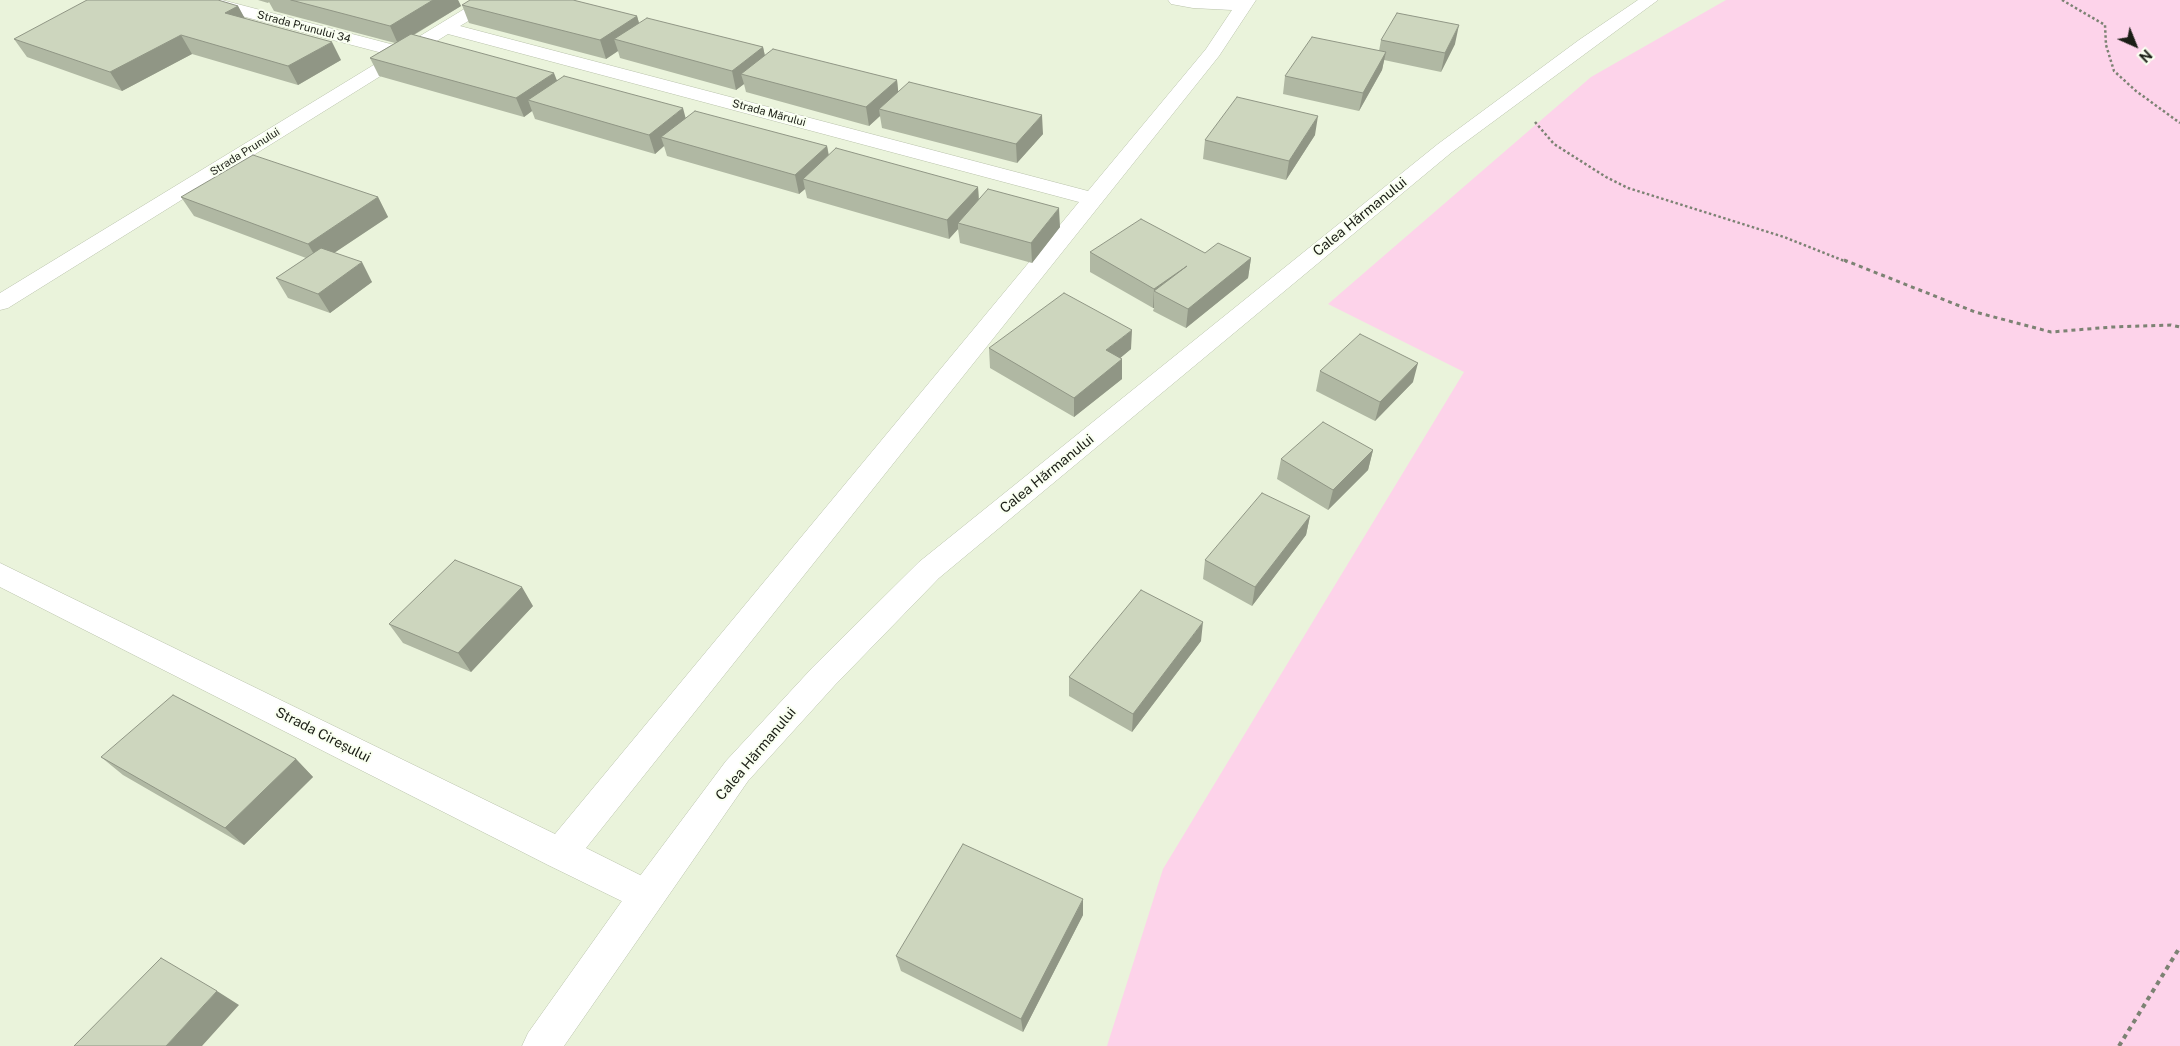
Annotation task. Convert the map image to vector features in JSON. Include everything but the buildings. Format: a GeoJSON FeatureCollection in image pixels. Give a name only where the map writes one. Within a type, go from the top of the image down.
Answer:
{"type":"FeatureCollection","features":[{"type":"Feature","properties":{"kind":"street","name":"Strada Prunului 34"},"geometry":{"type":"LineString","coordinates":[[202,0],[405,53]]}},
{"type":"Feature","properties":{"kind":"street","name":"Strada Prunului"},"geometry":{"type":"LineString","coordinates":[[0,303],[491,0]]}},
{"type":"Feature","properties":{"kind":"street"},"geometry":{"type":"LineString","coordinates":[[1177,0],[1193,3],[1233,5],[1242,0]]}},
{"type":"Feature","properties":{"kind":"street"},"geometry":{"type":"LineString","coordinates":[[560,854],[1213,52],[1247,0]]}},
{"type":"Feature","properties":{"kind":"street","name":"Calea Hărmanului"},"geometry":{"type":"LineString","coordinates":[[541,1046],[646,896],[737,771],[824,676],[929,570],[1445,148],[1650,0]]}},
{"type":"Feature","properties":{"kind":"street","name":"Strada Mărului"},"geometry":{"type":"LineString","coordinates":[[446,28],[1093,199]]}},
{"type":"Feature","properties":{"kind":"street","name":"Strada Cireșului"},"geometry":{"type":"LineString","coordinates":[[0,574],[646,896]]}},
{"type":"Feature","properties":{"kind":"path"},"geometry":{"type":"LineString","coordinates":[[2062,0],[2105,25],[2106,45],[2114,72],[2136,91],[2180,123]]}},
{"type":"Feature","properties":{"kind":"path"},"geometry":{"type":"LineString","coordinates":[[1514,97],[1554,144],[1606,177],[1628,188],[1784,237],[1975,312],[2051,332],[2112,327],[2171,325],[2180,327]]}},
{"type":"Feature","properties":{"kind":"path"},"geometry":{"type":"LineString","coordinates":[[2119,1046],[2180,947]]}},
{"type":"Feature","properties":{"kind":"shaded area"},"geometry":{"type":"Polygon","coordinates":[[[1726,0],[2180,0],[2180,1046],[1107,1046],[1163,869],[1464,372],[1328,304],[1591,77],[1726,0]]]}}]}
